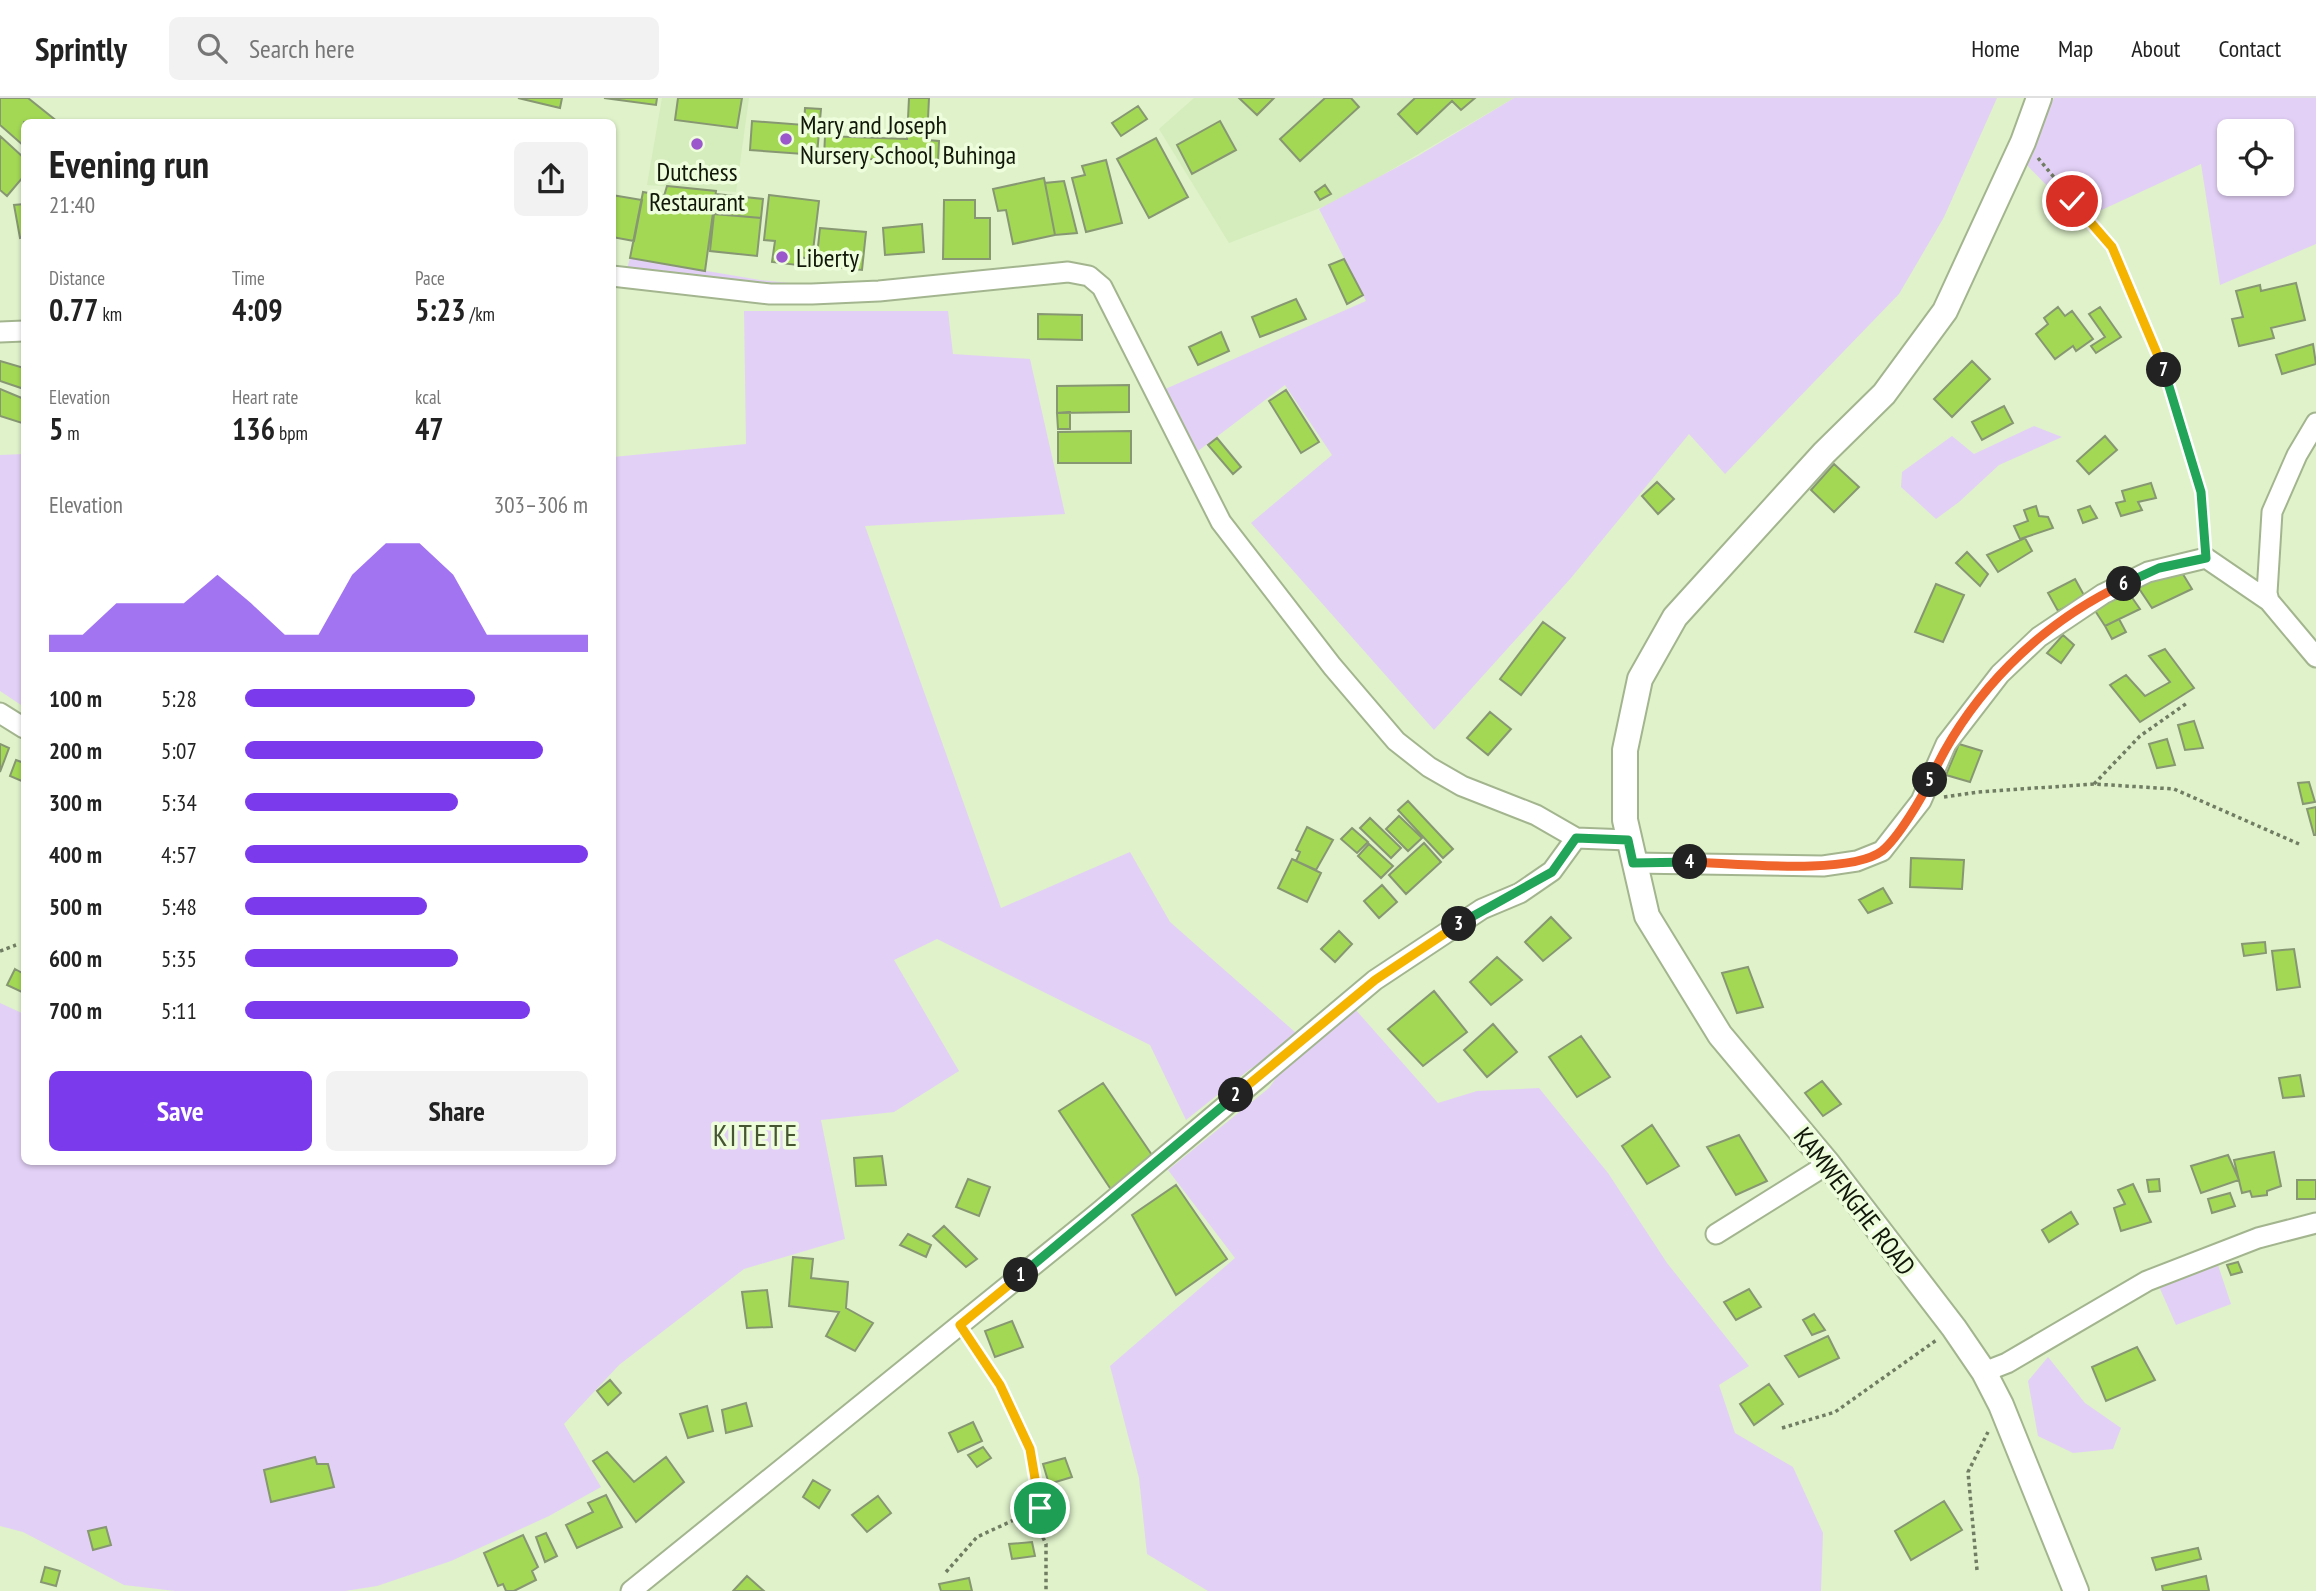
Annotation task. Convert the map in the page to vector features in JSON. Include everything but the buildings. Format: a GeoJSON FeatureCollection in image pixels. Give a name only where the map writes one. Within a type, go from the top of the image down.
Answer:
{"type":"FeatureCollection","features":[{"type":"Feature","properties":{"kind":"main road","name":"KAMWENGHE ROAD"},"geometry":{"type":"LineString","coordinates":[[2039,98],[2024,142],[1945,311],[1884,394],[1816,462],[1675,617],[1640,679],[1625,750],[1629,841],[1647,916],[1720,1035],[1828,1164],[1954,1328],[1984,1372],[2001,1405],[2076,1591]]}},
{"type":"Feature","properties":{"kind":"street"},"geometry":{"type":"LineString","coordinates":[[616,276],[770,294],[879,291],[1068,272],[1095,279],[1102,287],[1221,522],[1332,666],[1396,741],[1429,767],[1462,786],[1536,814],[1576,838],[1629,841],[1823,866],[1857,862],[1882,851],[1921,801],[1947,744],[2000,674],[2039,637],[2103,594],[2148,572],[2206,558],[2269,601],[2316,657]]}},
{"type":"Feature","properties":{"kind":"street"},"geometry":{"type":"LineString","coordinates":[[0,332],[21,331]]}},
{"type":"Feature","properties":{"kind":"street"},"geometry":{"type":"LineString","coordinates":[[2269,601],[2267,593],[2272,512],[2297,455],[2316,423]]}},
{"type":"Feature","properties":{"kind":"street"},"geometry":{"type":"LineString","coordinates":[[0,713],[21,726]]}},
{"type":"Feature","properties":{"kind":"street"},"geometry":{"type":"LineString","coordinates":[[644,1587],[1365,988],[1482,909],[1520,892],[1552,872],[1576,838]]}},
{"type":"Feature","properties":{"kind":"street"},"geometry":{"type":"LineString","coordinates":[[1716,1234],[1828,1164]]}},
{"type":"Feature","properties":{"kind":"street"},"geometry":{"type":"LineString","coordinates":[[1984,1372],[2007,1363],[2147,1281],[2258,1238],[2316,1223]]}},
{"type":"Feature","properties":{"kind":"path"},"geometry":{"type":"LineString","coordinates":[[2024,142],[2112,247],[2166,376],[2201,492],[2206,558]]}},
{"type":"Feature","properties":{"kind":"path"},"geometry":{"type":"LineString","coordinates":[[2094,784],[2140,737],[2187,703]]}},
{"type":"Feature","properties":{"kind":"path"},"geometry":{"type":"LineString","coordinates":[[1921,801],[1978,792],[2094,784],[2174,789],[2299,844]]}},
{"type":"Feature","properties":{"kind":"path"},"geometry":{"type":"LineString","coordinates":[[0,951],[16,945]]}},
{"type":"Feature","properties":{"kind":"path"},"geometry":{"type":"LineString","coordinates":[[946,1572],[977,1537],[1040,1508],[1030,1449],[1000,1385],[960,1325]]}},
{"type":"Feature","properties":{"kind":"path"},"geometry":{"type":"LineString","coordinates":[[1782,1428],[1835,1412],[1954,1328]]}},
{"type":"Feature","properties":{"kind":"path"},"geometry":{"type":"LineString","coordinates":[[1977,1570],[1968,1472],[2001,1405]]}},
{"type":"Feature","properties":{"kind":"path"},"geometry":{"type":"LineString","coordinates":[[1031,1512],[1046,1544],[1046,1591]]}},
{"type":"Feature","properties":{"kind":"shaded area"},"geometry":{"type":"Polygon","coordinates":[[[662,98],[749,98],[736,192],[647,185],[662,98]]]}},
{"type":"Feature","properties":{"kind":"shaded area"},"geometry":{"type":"Polygon","coordinates":[[[1194,98],[1514,98],[1338,201],[1229,243],[1159,129],[1194,98]]]}},
{"type":"Feature","properties":{"kind":"shaded area"},"geometry":{"type":"Polygon","coordinates":[[[1514,98],[1997,98],[1944,217],[1899,294],[1725,474],[1689,434],[1571,578],[1434,730],[1251,523],[1332,455],[1285,385],[1198,451],[1163,390],[1366,301],[1319,209],[1418,156],[1514,98]]]}},
{"type":"Feature","properties":{"kind":"shaded area"},"geometry":{"type":"Polygon","coordinates":[[[2054,98],[2316,98],[2316,244],[2220,285],[2201,164],[2080,220],[2023,161],[2054,98]]]}},
{"type":"Feature","properties":{"kind":"shaded area"},"geometry":{"type":"Polygon","coordinates":[[[630,258],[760,280],[811,285],[775,292],[627,269],[630,258]]]}},
{"type":"Feature","properties":{"kind":"shaded area"},"geometry":{"type":"Polygon","coordinates":[[[744,311],[948,311],[953,354],[1030,359],[1065,514],[865,526],[1001,908],[1130,852],[1170,922],[1304,1040],[1355,1009],[1438,1103],[1477,1091],[1539,1088],[1608,1173],[1667,1263],[1749,1366],[1719,1385],[1735,1433],[1793,1467],[1823,1533],[1821,1591],[1208,1591],[1147,1554],[1139,1478],[1110,1366],[1235,1258],[1168,1170],[1269,1088],[1303,1041],[1250,1069],[1186,1120],[1150,1045],[937,939],[894,960],[959,1071],[894,1112],[821,1120],[845,1239],[744,1269],[619,1365],[564,1424],[601,1487],[549,1516],[451,1561],[377,1586],[345,1591],[175,1591],[124,1585],[23,1532],[0,1526],[0,1003],[21,1013],[21,1165],[616,1165],[616,457],[746,444],[744,311]]]}},
{"type":"Feature","properties":{"kind":"shaded area"},"geometry":{"type":"Polygon","coordinates":[[[2034,426],[2062,437],[1999,465],[1936,519],[1901,487],[1902,472],[1952,436],[1974,454],[2034,426]]]}},
{"type":"Feature","properties":{"kind":"shaded area"},"geometry":{"type":"Polygon","coordinates":[[[21,454],[21,705],[0,691],[0,455],[21,454]]]}},
{"type":"Feature","properties":{"kind":"shaded area"},"geometry":{"type":"Polygon","coordinates":[[[2216,1259],[2231,1304],[2176,1325],[2157,1282],[2216,1259]]]}},
{"type":"Feature","properties":{"kind":"shaded area"},"geometry":{"type":"Polygon","coordinates":[[[2048,1357],[2085,1403],[2121,1428],[2113,1449],[2073,1453],[2038,1436],[2028,1381],[2048,1357]]]}},
{"type":"Feature","properties":{"kind":"place","name":"Mary and Joseph Nursery School, Buhinga"},"geometry":{"type":"Point","coordinates":[786,139]}},
{"type":"Feature","properties":{"kind":"place","name":"Dutchess Restaurant"},"geometry":{"type":"Point","coordinates":[697,144]}},
{"type":"Feature","properties":{"kind":"place","name":"Liberty"},"geometry":{"type":"Point","coordinates":[782,257]}},
{"type":"Feature","properties":{"kind":"district","name":"KITETE"},"geometry":{"type":"Point","coordinates":[756,1134]}},
{"type":"Feature","properties":{"kind":"route"},"geometry":{"type":"LineString","coordinates":[[1040,1508],[1030,1449],[1000,1385],[960,1325],[1161,1161],[1305,1036],[1375,980],[1443,934],[1482,909],[1520,892],[1552,872],[1576,838],[1628,840],[1633,863],[1823,866],[1857,862],[1882,851],[1921,801],[1947,744],[2000,674],[2039,637],[2103,594],[2148,572],[2206,558],[2201,492],[2166,376],[2112,247],[2072,201]]}}]}
